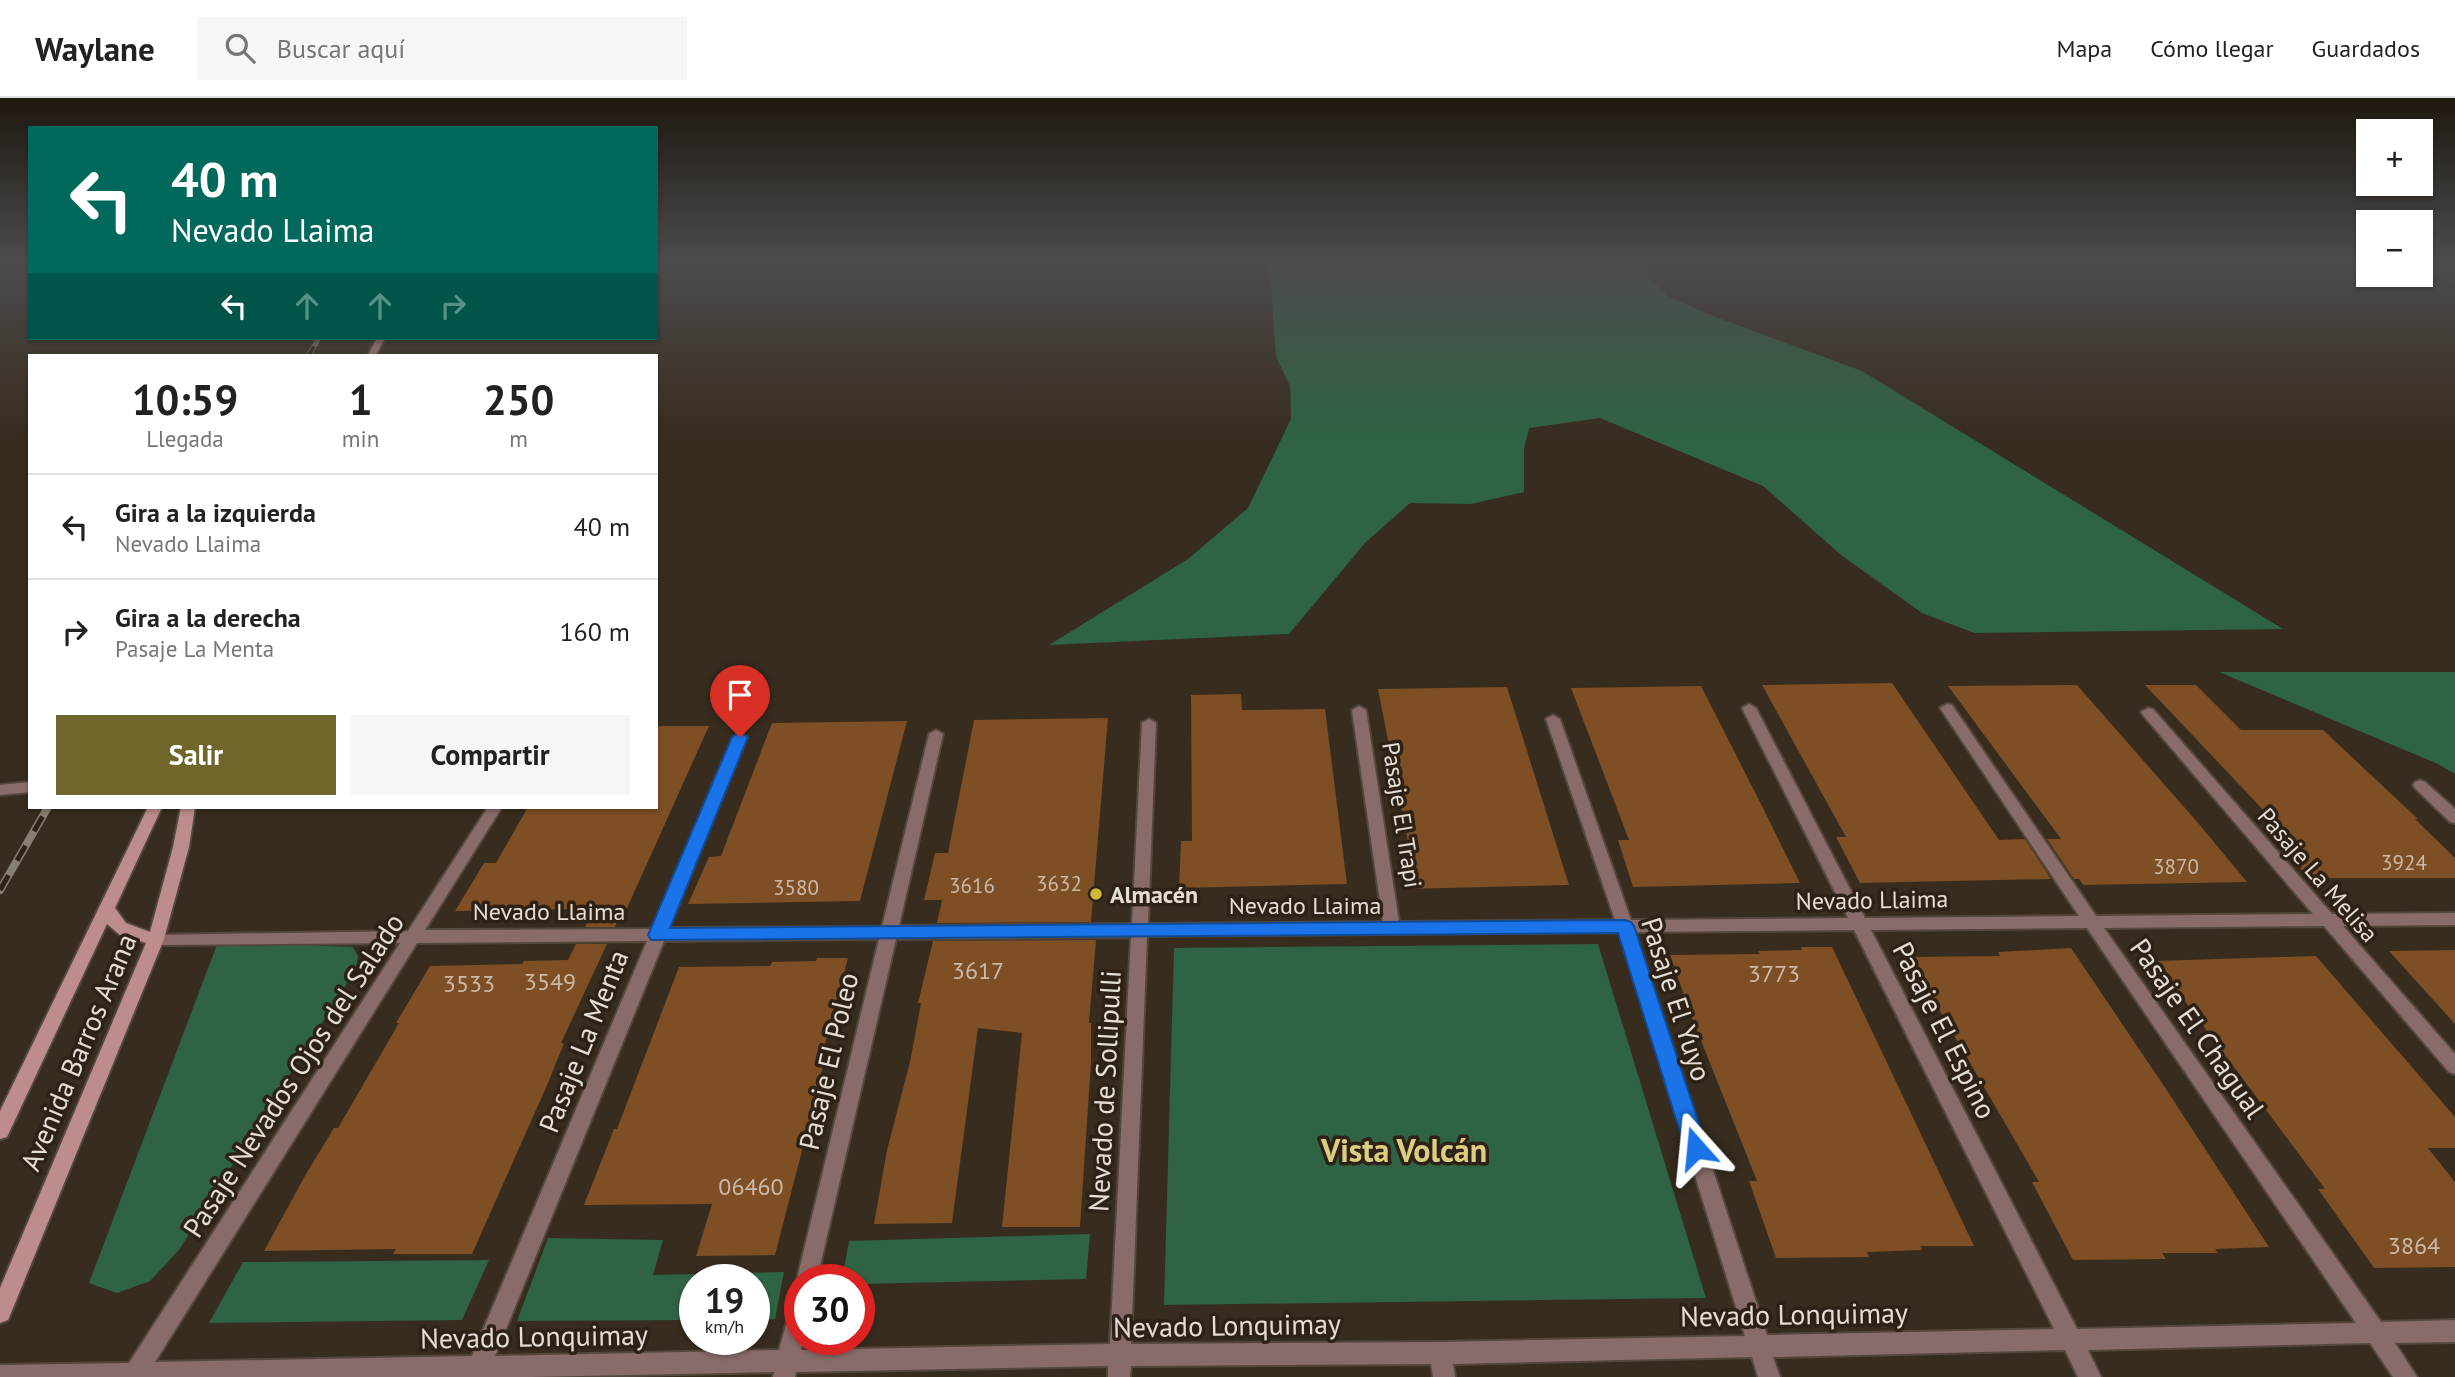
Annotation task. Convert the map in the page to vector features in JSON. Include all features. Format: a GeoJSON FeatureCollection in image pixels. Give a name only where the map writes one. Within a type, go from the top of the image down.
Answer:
{"type":"FeatureCollection","features":[{"type":"Feature","properties":{"kind":"main road","name":"Avenida Barros Arana"},"geometry":{"type":"LineString","coordinates":[[0,1131],[154,809]]}},
{"type":"Feature","properties":{"kind":"main road","name":"Avenida Barros Arana"},"geometry":{"type":"LineString","coordinates":[[0,1313],[156,939],[181,846],[188,809]]}},
{"type":"Feature","properties":{"kind":"main road"},"geometry":{"type":"LineString","coordinates":[[107,908],[110,917],[127,932],[156,939]]}},
{"type":"Feature","properties":{"kind":"street","name":"Pasaje El Espino"},"geometry":{"type":"LineString","coordinates":[[1749,708],[2090,1377]]}},
{"type":"Feature","properties":{"kind":"street","name":"Pasaje El Chagual"},"geometry":{"type":"LineString","coordinates":[[1947,708],[2091,922],[2406,1377]]}},
{"type":"Feature","properties":{"kind":"street","name":"Pasaje El Trapi"},"geometry":{"type":"LineString","coordinates":[[1359,710],[1392,928]]}},
{"type":"Feature","properties":{"kind":"street","name":"Pasaje La Melisa"},"geometry":{"type":"LineString","coordinates":[[2147,712],[2455,1067]]}},
{"type":"Feature","properties":{"kind":"street","name":"Pasaje El Yuyo"},"geometry":{"type":"LineString","coordinates":[[1553,719],[1625,926],[1769,1377]]}},
{"type":"Feature","properties":{"kind":"street","name":"Nevado de Sollipulli"},"geometry":{"type":"LineString","coordinates":[[1120,1366],[1149,723]]}},
{"type":"Feature","properties":{"kind":"street","name":"Pasaje El Poleo"},"geometry":{"type":"LineString","coordinates":[[811,1264],[936,734]]}},
{"type":"Feature","properties":{"kind":"street","name":"Pasaje La Menta"},"geometry":{"type":"LineString","coordinates":[[480,1367],[740,737]]}},
{"type":"Feature","properties":{"kind":"street"},"geometry":{"type":"LineString","coordinates":[[2420,785],[2455,818]]}},
{"type":"Feature","properties":{"kind":"street"},"geometry":{"type":"LineString","coordinates":[[0,790],[28,787]]}},
{"type":"Feature","properties":{"kind":"street","name":"Pasaje Nevados Ojos del Salado"},"geometry":{"type":"LineString","coordinates":[[135,1373],[494,809]]}},
{"type":"Feature","properties":{"kind":"street","name":"Nevado Llaima"},"geometry":{"type":"LineString","coordinates":[[156,939],[2455,919]]}},
{"type":"Feature","properties":{"kind":"street","name":"Nevado Lonquimay"},"geometry":{"type":"LineString","coordinates":[[0,1376],[480,1367],[786,1369],[1120,1366],[1758,1344],[2455,1331]]}},
{"type":"Feature","properties":{"kind":"street"},"geometry":{"type":"LineString","coordinates":[[1441,1353],[1444,1377]]}},
{"type":"Feature","properties":{"kind":"green space"},"geometry":{"type":"Polygon","coordinates":[[[1273,320],[1723,320],[1862,371],[2283,629],[1974,633],[1922,613],[1841,555],[1763,486],[1600,418],[1529,428],[1524,449],[1524,492],[1471,504],[1410,503],[1365,543],[1289,634],[1049,645],[1188,559],[1248,508],[1291,419],[1290,386],[1276,357],[1273,320]]]}},
{"type":"Feature","properties":{"kind":"green space"},"geometry":{"type":"Polygon","coordinates":[[[2219,672],[2455,672],[2455,774],[2438,764],[2219,672]]]}},
{"type":"Feature","properties":{"kind":"green space"},"geometry":{"type":"Polygon","coordinates":[[[218,942],[353,947],[358,956],[356,969],[179,1250],[150,1281],[117,1293],[89,1283],[218,942]]]}},
{"type":"Feature","properties":{"kind":"green space"},"geometry":{"type":"Polygon","coordinates":[[[1598,944],[1706,1298],[1164,1305],[1174,948],[1598,944]]]}},
{"type":"Feature","properties":{"kind":"green space"},"geometry":{"type":"Polygon","coordinates":[[[1090,1234],[1086,1279],[875,1284],[875,1264],[845,1264],[849,1241],[1090,1234]]]}},
{"type":"Feature","properties":{"kind":"green space"},"geometry":{"type":"Polygon","coordinates":[[[548,1238],[663,1240],[653,1275],[679,1274],[679,1320],[517,1321],[548,1238]]]}},
{"type":"Feature","properties":{"kind":"green space"},"geometry":{"type":"Polygon","coordinates":[[[489,1260],[462,1320],[209,1323],[243,1262],[489,1260]]]}},
{"type":"Feature","properties":{"kind":"green space"},"geometry":{"type":"Polygon","coordinates":[[[770,1272],[784,1272],[775,1319],[770,1319],[770,1272]]]}},
{"type":"Feature","properties":{"kind":"building"},"geometry":{"type":"Polygon","coordinates":[[[1892,683],[1999,840],[2025,839],[2051,879],[1860,883],[1836,837],[1846,837],[1762,685],[1892,683]]]}},
{"type":"Feature","properties":{"kind":"building"},"geometry":{"type":"Polygon","coordinates":[[[2077,685],[2247,882],[2083,885],[2079,879],[2074,879],[2047,839],[2061,839],[1948,686],[2077,685]]]}},
{"type":"Feature","properties":{"kind":"building"},"geometry":{"type":"Polygon","coordinates":[[[2145,685],[2196,685],[2241,730],[2323,730],[2418,819],[2415,819],[2455,858],[2455,878],[2309,878],[2270,834],[2285,833],[2145,685]]]}},
{"type":"Feature","properties":{"kind":"building"},"geometry":{"type":"Polygon","coordinates":[[[1701,686],[1800,883],[1633,887],[1618,840],[1629,840],[1571,688],[1701,686]]]}},
{"type":"Feature","properties":{"kind":"building"},"geometry":{"type":"Polygon","coordinates":[[[1507,687],[1569,885],[1403,889],[1396,842],[1408,842],[1378,689],[1507,687]]]}},
{"type":"Feature","properties":{"kind":"building"},"geometry":{"type":"Polygon","coordinates":[[[1241,694],[1242,710],[1325,709],[1347,884],[1179,888],[1181,841],[1192,841],[1191,695],[1241,694]]]}},
{"type":"Feature","properties":{"kind":"building"},"geometry":{"type":"Polygon","coordinates":[[[1108,718],[1091,922],[937,923],[942,900],[924,900],[935,853],[948,853],[974,720],[1108,718]]]}},
{"type":"Feature","properties":{"kind":"building"},"geometry":{"type":"Polygon","coordinates":[[[907,721],[860,901],[688,904],[709,857],[721,856],[772,723],[907,721]]]}},
{"type":"Feature","properties":{"kind":"building"},"geometry":{"type":"Polygon","coordinates":[[[658,726],[709,726],[627,908],[623,908],[615,927],[585,927],[594,909],[455,911],[484,863],[496,863],[527,809],[658,809],[658,726]]]}},
{"type":"Feature","properties":{"kind":"building"},"geometry":{"type":"Polygon","coordinates":[[[1096,940],[1089,1023],[1091,1062],[1080,1227],[1002,1227],[1022,1033],[978,1028],[952,1223],[874,1224],[887,1150],[910,1062],[921,1003],[918,1003],[933,941],[1096,940]]]}},
{"type":"Feature","properties":{"kind":"building"},"geometry":{"type":"Polygon","coordinates":[[[576,944],[607,944],[561,1043],[564,1043],[548,1083],[472,1254],[393,1254],[396,1249],[264,1251],[306,1174],[334,1128],[338,1128],[430,966],[568,960],[576,944]]]}},
{"type":"Feature","properties":{"kind":"building"},"geometry":{"type":"Polygon","coordinates":[[[1801,947],[1832,947],[1974,1246],[1920,1246],[1922,1250],[1867,1252],[1869,1257],[1776,1258],[1749,1181],[1757,1181],[1692,1018],[1670,955],[1760,954],[1758,951],[1802,950],[1801,947]]]}},
{"type":"Feature","properties":{"kind":"building"},"geometry":{"type":"Polygon","coordinates":[[[2071,948],[2269,1247],[2215,1249],[2218,1253],[2162,1253],[2166,1259],[2073,1260],[2032,1182],[2039,1182],[1911,957],[2000,956],[1998,952],[2071,948]]]}},
{"type":"Feature","properties":{"kind":"building"},"geometry":{"type":"Polygon","coordinates":[[[2455,950],[2455,1024],[2389,951],[2455,950]]]}},
{"type":"Feature","properties":{"kind":"building"},"geometry":{"type":"Polygon","coordinates":[[[2316,956],[2455,1117],[2455,1148],[2428,1148],[2455,1182],[2455,1267],[2374,1268],[2318,1189],[2325,1189],[2155,961],[2316,956]]]}},
{"type":"Feature","properties":{"kind":"building"},"geometry":{"type":"Polygon","coordinates":[[[817,958],[848,958],[825,1044],[819,1085],[775,1255],[696,1256],[712,1204],[584,1205],[614,1129],[617,1129],[679,967],[770,966],[772,962],[816,961],[817,958]]]}},
{"type":"Feature","properties":{"kind":"railway"},"geometry":{"type":"LineString","coordinates":[[310,354],[318,340]]}},
{"type":"Feature","properties":{"kind":"railway"},"geometry":{"type":"LineString","coordinates":[[0,890],[47,809]]}},
{"type":"Feature","properties":{"kind":"place","name":"Almacén"},"geometry":{"type":"Point","coordinates":[1096,894]}},
{"type":"Feature","properties":{"kind":"district","name":"Vista Volcán"},"geometry":{"type":"Point","coordinates":[1404,1150]}},
{"type":"Feature","properties":{"kind":"route"},"geometry":{"type":"LineString","coordinates":[[740,737],[657,935],[1625,926],[1696,1148]]}}]}
